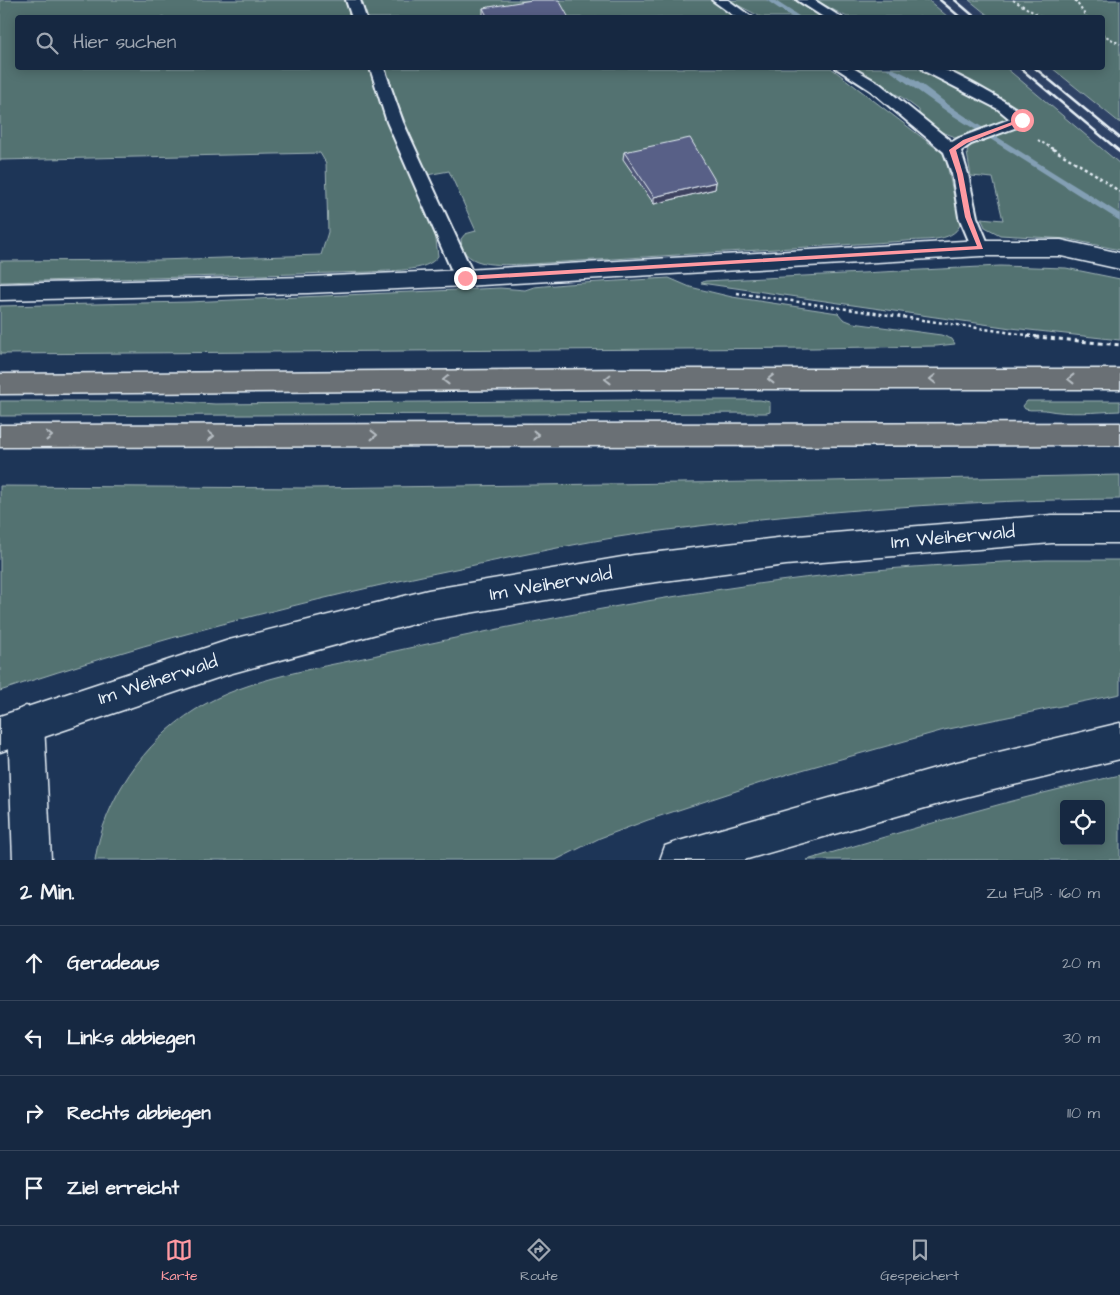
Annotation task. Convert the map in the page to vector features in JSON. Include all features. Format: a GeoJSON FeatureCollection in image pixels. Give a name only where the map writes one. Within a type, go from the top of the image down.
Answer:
{"type":"FeatureCollection","features":[{"type":"Feature","properties":{"kind":"highway"},"geometry":{"type":"LineString","coordinates":[[0,384],[619,379],[1120,379]]}},
{"type":"Feature","properties":{"kind":"highway"},"geometry":{"type":"LineString","coordinates":[[0,436],[1120,434]]}},
{"type":"Feature","properties":{"kind":"street"},"geometry":{"type":"LineString","coordinates":[[0,292],[308,285],[465,278],[981,248],[1061,248],[1120,261]]}},
{"type":"Feature","properties":{"kind":"street","name":"Im Weiherwald"},"geometry":{"type":"LineString","coordinates":[[13,729],[229,657],[428,606],[634,570],[786,551],[1052,529],[1120,529]]}},
{"type":"Feature","properties":{"kind":"street"},"geometry":{"type":"LineString","coordinates":[[13,729],[32,860]]}},
{"type":"Feature","properties":{"kind":"street"},"geometry":{"type":"LineString","coordinates":[[679,860],[866,804],[1032,760],[1120,741]]}},
{"type":"Feature","properties":{"kind":"lane"},"geometry":{"type":"LineString","coordinates":[[353,0],[358,15]]}},
{"type":"Feature","properties":{"kind":"lane"},"geometry":{"type":"LineString","coordinates":[[719,0],[742,15]]}},
{"type":"Feature","properties":{"kind":"lane"},"geometry":{"type":"LineString","coordinates":[[804,0],[831,15]]}},
{"type":"Feature","properties":{"kind":"lane"},"geometry":{"type":"LineString","coordinates":[[377,70],[396,122],[465,278]]}},
{"type":"Feature","properties":{"kind":"lane"},"geometry":{"type":"LineString","coordinates":[[846,70],[959,146]]}},
{"type":"Feature","properties":{"kind":"lane"},"geometry":{"type":"LineString","coordinates":[[933,70],[1003,106],[1022,120],[959,146]]}},
{"type":"Feature","properties":{"kind":"lane"},"geometry":{"type":"LineString","coordinates":[[959,146],[960,174],[968,217],[981,248]]}},
{"type":"Feature","properties":{"kind":"path"},"geometry":{"type":"LineString","coordinates":[[1013,0],[1038,15]]}},
{"type":"Feature","properties":{"kind":"path"},"geometry":{"type":"LineString","coordinates":[[1075,0],[1085,15]]}},
{"type":"Feature","properties":{"kind":"path"},"geometry":{"type":"LineString","coordinates":[[1105,36],[1120,44]]}},
{"type":"Feature","properties":{"kind":"path"},"geometry":{"type":"LineString","coordinates":[[1009,126],[1095,174],[1120,192]]}},
{"type":"Feature","properties":{"kind":"path"},"geometry":{"type":"LineString","coordinates":[[736,293],[1009,334],[1120,345]]}},
{"type":"Feature","properties":{"kind":"shaded area"},"geometry":{"type":"Polygon","coordinates":[[[928,0],[969,0],[988,15],[946,15],[928,0]]]}},
{"type":"Feature","properties":{"kind":"shaded area"},"geometry":{"type":"Polygon","coordinates":[[[1008,70],[1054,70],[1120,123],[1120,164],[1008,70]]]}},
{"type":"Feature","properties":{"kind":"green space"},"geometry":{"type":"Polygon","coordinates":[[[0,0],[346,0],[351,15],[15,15],[15,70],[370,70],[435,232],[438,256],[425,265],[397,271],[0,282],[0,261],[158,260],[321,255],[328,232],[326,163],[320,153],[0,160],[0,0]]]}},
{"type":"Feature","properties":{"kind":"green space"},"geometry":{"type":"Polygon","coordinates":[[[358,0],[710,0],[736,15],[363,15],[358,0]]]}},
{"type":"Feature","properties":{"kind":"green space"},"geometry":{"type":"Polygon","coordinates":[[[728,0],[799,0],[825,15],[757,15],[728,0]]]}},
{"type":"Feature","properties":{"kind":"green space"},"geometry":{"type":"Polygon","coordinates":[[[815,0],[928,0],[946,15],[843,15],[815,0]]]}},
{"type":"Feature","properties":{"kind":"green space"},"geometry":{"type":"Polygon","coordinates":[[[969,0],[1120,0],[1120,123],[1054,70],[1105,70],[1105,15],[988,15],[969,0]]]}},
{"type":"Feature","properties":{"kind":"green space"},"geometry":{"type":"Polygon","coordinates":[[[384,70],[834,70],[945,155],[960,225],[950,235],[928,240],[530,264],[487,264],[469,256],[463,249],[461,239],[465,234],[476,231],[449,171],[427,175],[384,70]]]}},
{"type":"Feature","properties":{"kind":"green space"},"geometry":{"type":"Polygon","coordinates":[[[854,70],[921,70],[929,74],[935,70],[1008,70],[1120,164],[1120,250],[1068,239],[1000,235],[985,227],[981,218],[1003,220],[993,178],[971,176],[967,153],[968,148],[953,136],[936,130],[919,115],[919,110],[903,98],[854,70]]]}},
{"type":"Feature","properties":{"kind":"green space"},"geometry":{"type":"Polygon","coordinates":[[[1000,266],[1066,268],[1120,279],[1120,340],[1011,328],[701,283],[705,281],[1000,266]]]}},
{"type":"Feature","properties":{"kind":"green space"},"geometry":{"type":"Polygon","coordinates":[[[669,278],[690,287],[732,297],[838,313],[843,319],[853,323],[941,335],[952,339],[955,344],[814,348],[0,354],[0,306],[189,302],[500,288],[525,290],[534,287],[566,284],[669,278]]]}},
{"type":"Feature","properties":{"kind":"green space"},"geometry":{"type":"Polygon","coordinates":[[[760,400],[770,402],[770,412],[0,416],[0,401],[169,401],[215,404],[760,400]]]}},
{"type":"Feature","properties":{"kind":"green space"},"geometry":{"type":"Polygon","coordinates":[[[1027,401],[1120,401],[1120,411],[1073,413],[1030,410],[1025,409],[1023,406],[1027,401]]]}},
{"type":"Feature","properties":{"kind":"green space"},"geometry":{"type":"Polygon","coordinates":[[[1120,475],[1120,499],[1007,501],[894,507],[724,523],[617,537],[566,546],[406,579],[289,607],[173,638],[0,691],[0,486],[311,488],[1120,475]]]}},
{"type":"Feature","properties":{"kind":"green space"},"geometry":{"type":"Polygon","coordinates":[[[1046,560],[1120,560],[1120,694],[944,730],[791,773],[648,820],[600,838],[556,860],[95,860],[107,816],[117,795],[129,774],[159,738],[195,710],[238,689],[262,681],[313,668],[505,628],[685,595],[866,571],[1046,560]]]}},
{"type":"Feature","properties":{"kind":"green space"},"geometry":{"type":"Polygon","coordinates":[[[1120,775],[1120,860],[807,860],[963,814],[1120,775]]]}},
{"type":"Feature","properties":{"kind":"building"},"geometry":{"type":"Polygon","coordinates":[[[532,0],[559,0],[567,15],[486,15],[483,8],[532,0]]]}},
{"type":"Feature","properties":{"kind":"building"},"geometry":{"type":"Polygon","coordinates":[[[690,138],[716,182],[654,197],[624,152],[690,138]]]}},
{"type":"Feature","properties":{"kind":"waterway"},"geometry":{"type":"LineString","coordinates":[[769,0],[794,15]]}},
{"type":"Feature","properties":{"kind":"waterway"},"geometry":{"type":"LineString","coordinates":[[892,70],[952,111],[1120,218]]}},
{"type":"Feature","properties":{"kind":"railway"},"geometry":{"type":"LineString","coordinates":[[940,0],[958,15]]}},
{"type":"Feature","properties":{"kind":"railway"},"geometry":{"type":"LineString","coordinates":[[955,0],[972,15]]}},
{"type":"Feature","properties":{"kind":"railway"},"geometry":{"type":"LineString","coordinates":[[1022,70],[1118,150]]}},
{"type":"Feature","properties":{"kind":"railway"},"geometry":{"type":"LineString","coordinates":[[1037,70],[1120,138]]}},
{"type":"Feature","properties":{"kind":"railway"},"geometry":{"type":"LineString","coordinates":[[1116,149],[1120,152]]}},
{"type":"Feature","properties":{"kind":"route"},"geometry":{"type":"LineString","coordinates":[[465,278],[981,248],[968,217],[960,174],[952,150],[965,142],[1022,120]]}}]}
